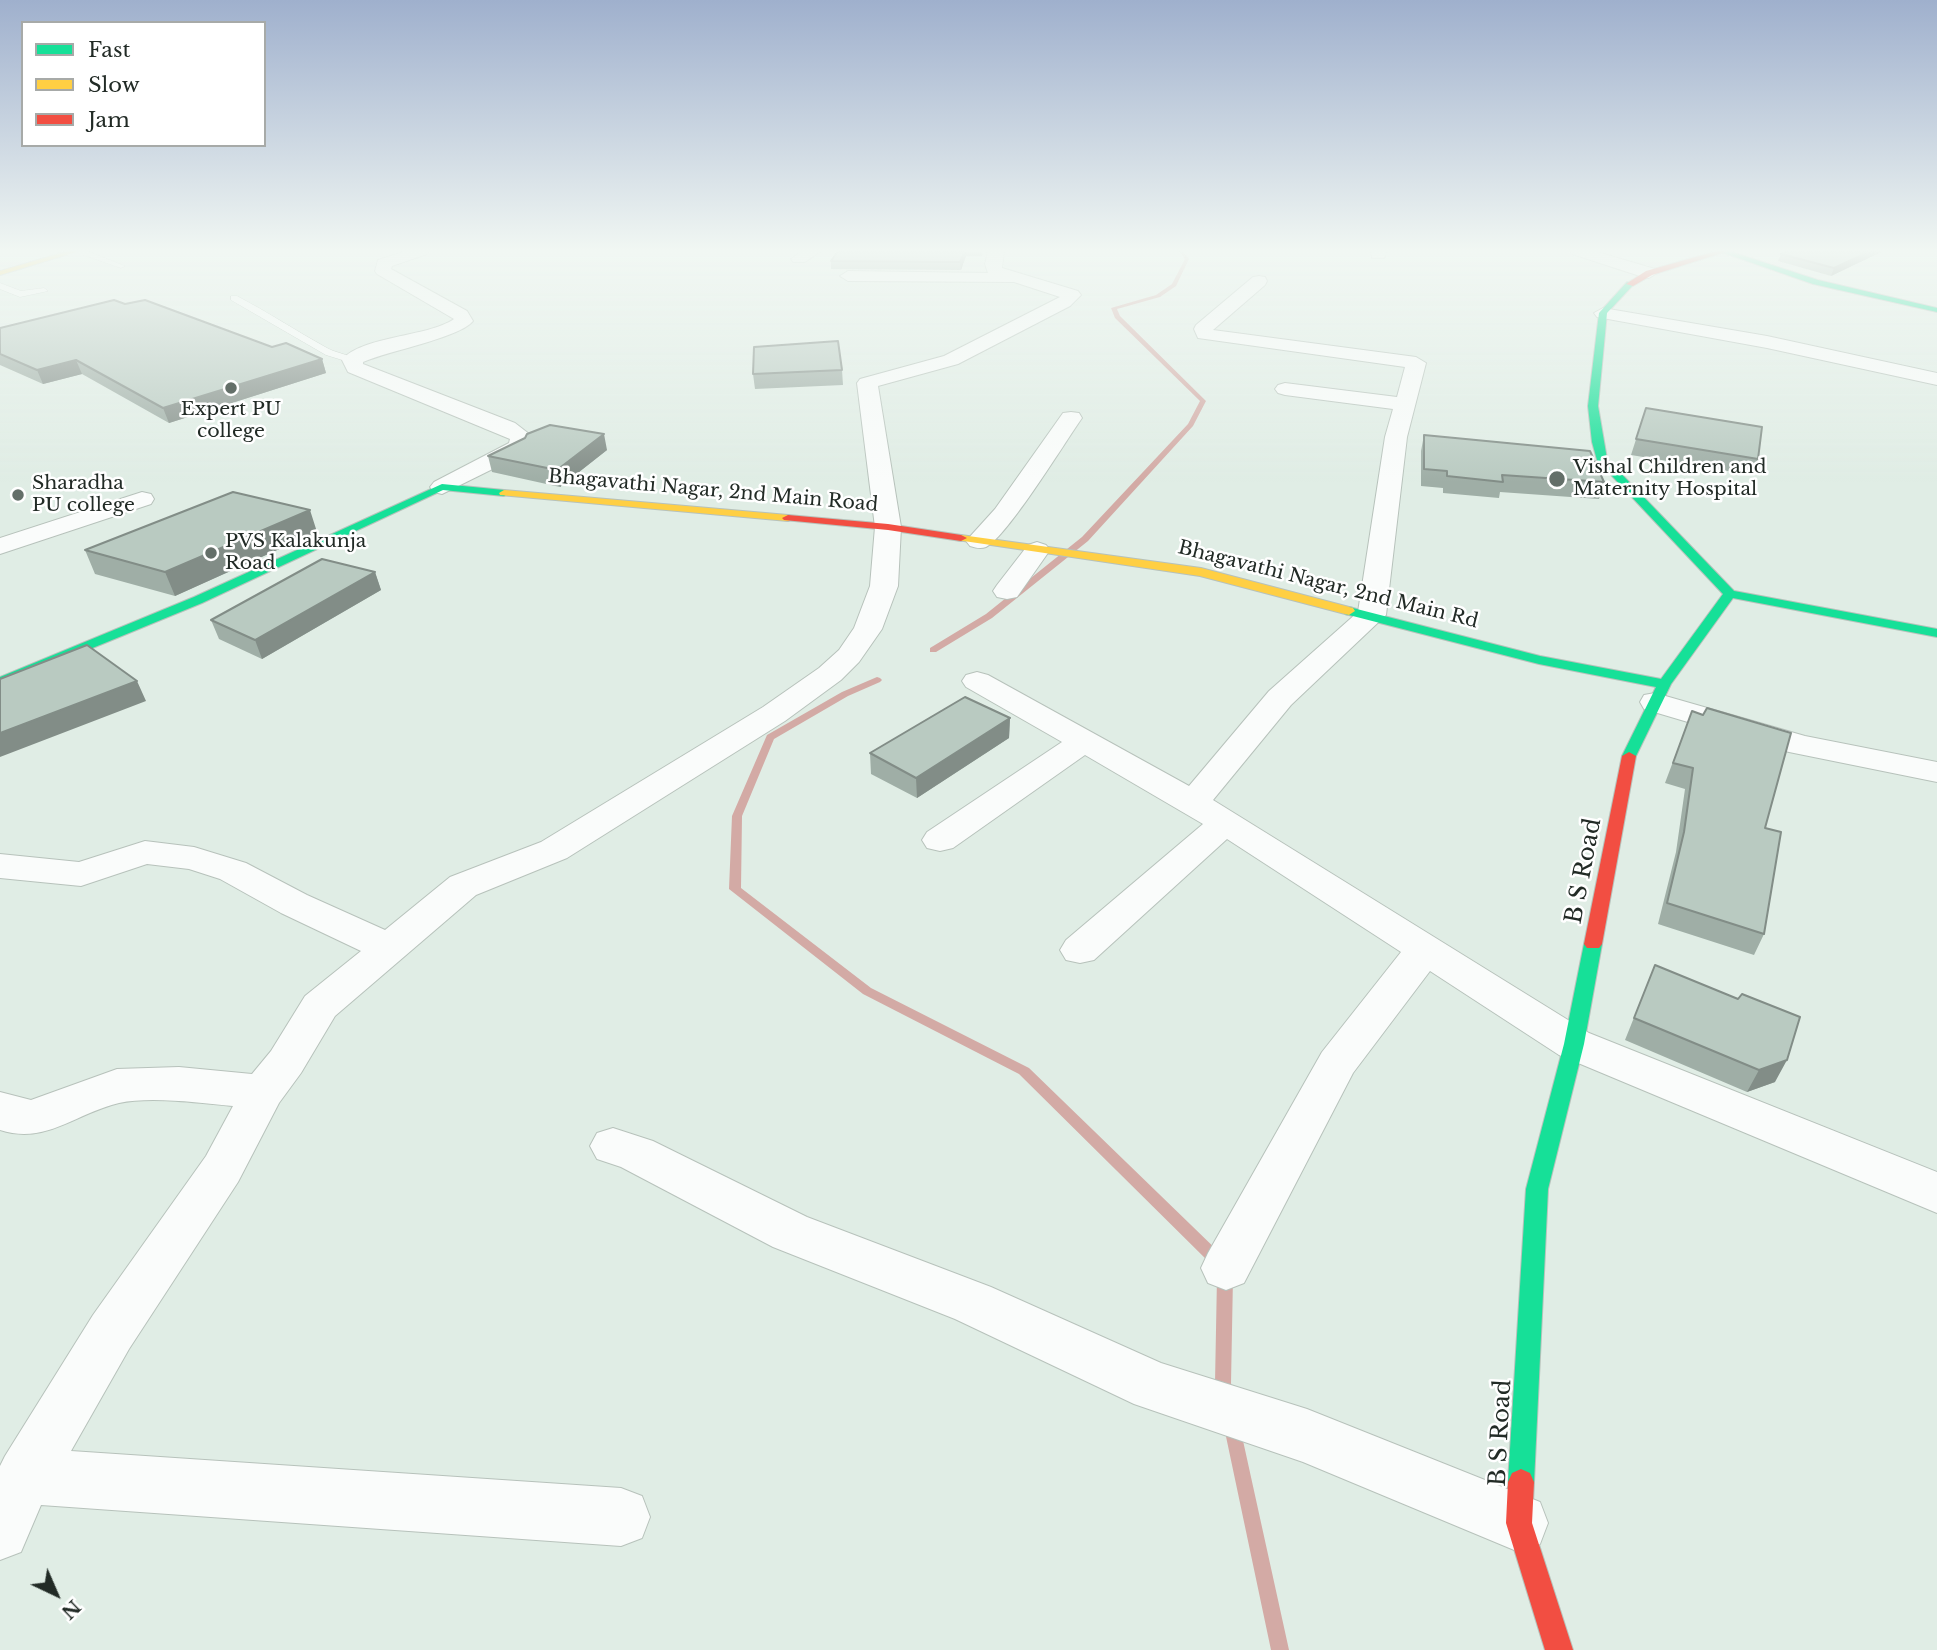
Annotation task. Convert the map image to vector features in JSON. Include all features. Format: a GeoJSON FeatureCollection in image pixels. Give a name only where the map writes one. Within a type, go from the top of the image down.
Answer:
{"type":"FeatureCollection","features":[{"type":"Feature","properties":{"kind":"street"},"geometry":{"type":"LineString","coordinates":[[0,682],[198,600],[442,487],[519,447],[522,437],[507,428],[355,368],[352,360],[374,350],[451,328]]}},
{"type":"Feature","properties":{"kind":"street"},"geometry":{"type":"LineString","coordinates":[[0,1531],[25,1476],[111,1332],[222,1169],[263,1092],[286,1062],[320,1006],[387,947],[463,886],[554,850],[774,714],[830,674],[849,656],[868,629],[884,586],[888,527],[867,383],[951,360],[1013,328]]}},
{"type":"Feature","properties":{"kind":"street"},"geometry":{"type":"LineString","coordinates":[[1193,802],[1280,698],[1372,615],[1396,437],[1416,363],[1205,334],[1204,328]]}},
{"type":"Feature","properties":{"kind":"street"},"geometry":{"type":"LineString","coordinates":[[1601,328],[1592,413],[1593,438],[1602,460],[1730,594],[1937,633]]}},
{"type":"Feature","properties":{"kind":"street"},"geometry":{"type":"LineString","coordinates":[[1688,328],[1767,342],[1937,379]]}},
{"type":"Feature","properties":{"kind":"street"},"geometry":{"type":"LineString","coordinates":[[1285,389],[1405,404]]}},
{"type":"Feature","properties":{"kind":"street"},"geometry":{"type":"LineString","coordinates":[[979,541],[1004,514],[1071,418]]}},
{"type":"Feature","properties":{"kind":"street"},"geometry":{"type":"LineString","coordinates":[[1396,437],[1423,440]]}},
{"type":"Feature","properties":{"kind":"street"},"geometry":{"type":"LineString","coordinates":[[1574,457],[1602,460]]}},
{"type":"Feature","properties":{"kind":"street","name":"Bhagavathi Nagar, 2nd Main Road"},"geometry":{"type":"LineString","coordinates":[[442,487],[888,527],[979,541]]}},
{"type":"Feature","properties":{"kind":"street"},"geometry":{"type":"LineString","coordinates":[[0,547],[142,499]]}},
{"type":"Feature","properties":{"kind":"street","name":"Bhagavathi Nagar, 2nd Main Rd"},"geometry":{"type":"LineString","coordinates":[[979,541],[1201,572],[1372,615],[1659,693]]}},
{"type":"Feature","properties":{"kind":"street"},"geometry":{"type":"LineString","coordinates":[[1007,591],[1043,551]]}},
{"type":"Feature","properties":{"kind":"street","name":"B S Road"},"geometry":{"type":"LineString","coordinates":[[1559,1650],[1519,1523],[1537,1189],[1574,1044],[1631,748],[1659,693],[1730,594]]}},
{"type":"Feature","properties":{"kind":"street"},"geometry":{"type":"LineString","coordinates":[[977,681],[1226,822],[1574,1044],[1937,1193]]}},
{"type":"Feature","properties":{"kind":"street"},"geometry":{"type":"LineString","coordinates":[[1659,693],[1800,744],[1937,772]]}},
{"type":"Feature","properties":{"kind":"street"},"geometry":{"type":"LineString","coordinates":[[940,840],[1084,741]]}},
{"type":"Feature","properties":{"kind":"street"},"geometry":{"type":"LineString","coordinates":[[1080,950],[1226,822]]}},
{"type":"Feature","properties":{"kind":"street"},"geometry":{"type":"LineString","coordinates":[[0,866],[81,874],[145,852],[194,858],[233,871],[294,904],[387,947]]}},
{"type":"Feature","properties":{"kind":"street"},"geometry":{"type":"LineString","coordinates":[[1226,1268],[1337,1063],[1426,949]]}},
{"type":"Feature","properties":{"kind":"street"},"geometry":{"type":"LineString","coordinates":[[0,1110],[8,1115],[32,1118],[117,1086],[178,1084],[263,1092]]}},
{"type":"Feature","properties":{"kind":"street"},"geometry":{"type":"LineString","coordinates":[[613,1146],[638,1154],[790,1232],[973,1303],[1153,1386],[1307,1436],[1519,1523]]}},
{"type":"Feature","properties":{"kind":"street"},"geometry":{"type":"LineString","coordinates":[[25,1476],[621,1517]]}},
{"type":"Feature","properties":{"kind":"lane"},"geometry":{"type":"LineString","coordinates":[[285,328],[329,353],[352,360]]}},
{"type":"Feature","properties":{"kind":"building"},"geometry":{"type":"Polygon","coordinates":[[[0,328],[221,328],[272,347],[286,343],[322,359],[163,408],[76,360],[37,370],[0,354],[0,328]]]}},
{"type":"Feature","properties":{"kind":"building"},"geometry":{"type":"Polygon","coordinates":[[[838,341],[842,370],[753,374],[754,347],[838,341]]]}},
{"type":"Feature","properties":{"kind":"building"},"geometry":{"type":"Polygon","coordinates":[[[1646,408],[1762,427],[1758,459],[1636,439],[1646,408]]]}},
{"type":"Feature","properties":{"kind":"building"},"geometry":{"type":"Polygon","coordinates":[[[550,425],[604,434],[557,470],[488,456],[525,438],[527,434],[550,425]]]}},
{"type":"Feature","properties":{"kind":"building"},"geometry":{"type":"Polygon","coordinates":[[[1424,435],[1590,451],[1604,482],[1502,475],[1503,482],[1447,476],[1447,471],[1424,469],[1424,435]]]}},
{"type":"Feature","properties":{"kind":"building"},"geometry":{"type":"Polygon","coordinates":[[[233,492],[310,510],[165,572],[85,550],[233,492]]]}},
{"type":"Feature","properties":{"kind":"building"},"geometry":{"type":"Polygon","coordinates":[[[322,559],[375,572],[255,640],[211,620],[322,559]]]}},
{"type":"Feature","properties":{"kind":"building"},"geometry":{"type":"Polygon","coordinates":[[[87,645],[137,681],[0,733],[0,679],[87,645]]]}},
{"type":"Feature","properties":{"kind":"building"},"geometry":{"type":"Polygon","coordinates":[[[965,697],[1010,718],[916,778],[870,753],[965,697]]]}},
{"type":"Feature","properties":{"kind":"building"},"geometry":{"type":"Polygon","coordinates":[[[1707,708],[1791,733],[1765,828],[1781,832],[1764,934],[1667,903],[1684,832],[1693,768],[1673,763],[1692,711],[1703,715],[1707,708]]]}},
{"type":"Feature","properties":{"kind":"building"},"geometry":{"type":"Polygon","coordinates":[[[1655,965],[1738,999],[1742,994],[1800,1017],[1787,1060],[1759,1070],[1634,1018],[1655,965]]]}},
{"type":"Feature","properties":{"kind":"waterway"},"geometry":{"type":"LineString","coordinates":[[933,650],[989,616],[1085,539],[1191,425],[1203,401],[1128,328]]}},
{"type":"Feature","properties":{"kind":"waterway"},"geometry":{"type":"LineString","coordinates":[[877,680],[845,694],[770,737],[737,816],[735,889],[867,991],[1024,1071],[1218,1261]]}},
{"type":"Feature","properties":{"kind":"waterway"},"geometry":{"type":"LineString","coordinates":[[1225,1277],[1225,1394]]}},
{"type":"Feature","properties":{"kind":"waterway"},"geometry":{"type":"LineString","coordinates":[[1232,1427],[1280,1650]]}},
{"type":"Feature","properties":{"kind":"traffic: fast"},"geometry":{"type":"LineString","coordinates":[[1601,328],[1593,406],[1602,460],[1730,594],[1664,684],[1629,756]]}},
{"type":"Feature","properties":{"kind":"traffic: fast"},"geometry":{"type":"LineString","coordinates":[[0,682],[198,600],[442,487],[504,493]]}},
{"type":"Feature","properties":{"kind":"traffic: fast"},"geometry":{"type":"LineString","coordinates":[[1730,594],[1937,633]]}},
{"type":"Feature","properties":{"kind":"traffic: fast"},"geometry":{"type":"LineString","coordinates":[[1349,611],[1539,660],[1664,684]]}},
{"type":"Feature","properties":{"kind":"traffic: fast"},"geometry":{"type":"LineString","coordinates":[[1521,1482],[1537,1189],[1574,1044],[1593,944]]}},
{"type":"Feature","properties":{"kind":"traffic: slow"},"geometry":{"type":"LineString","coordinates":[[504,493],[788,518]]}},
{"type":"Feature","properties":{"kind":"traffic: slow"},"geometry":{"type":"LineString","coordinates":[[961,538],[1201,572],[1349,611]]}},
{"type":"Feature","properties":{"kind":"traffic: jam"},"geometry":{"type":"LineString","coordinates":[[788,518],[888,527],[961,538]]}},
{"type":"Feature","properties":{"kind":"traffic: jam"},"geometry":{"type":"LineString","coordinates":[[1593,944],[1629,756]]}},
{"type":"Feature","properties":{"kind":"traffic: jam"},"geometry":{"type":"LineString","coordinates":[[1521,1482],[1519,1523],[1559,1650]]}},
{"type":"Feature","properties":{"kind":"place","name":"Expert PU college"},"geometry":{"type":"Point","coordinates":[231,388]}},
{"type":"Feature","properties":{"kind":"place","name":"Vishal Children and Maternity Hospital"},"geometry":{"type":"Point","coordinates":[1557,479]}},
{"type":"Feature","properties":{"kind":"place","name":"Sharadha PU college"},"geometry":{"type":"Point","coordinates":[18,495]}},
{"type":"Feature","properties":{"kind":"place","name":"PVS Kalakunja Road"},"geometry":{"type":"Point","coordinates":[211,553]}}]}
